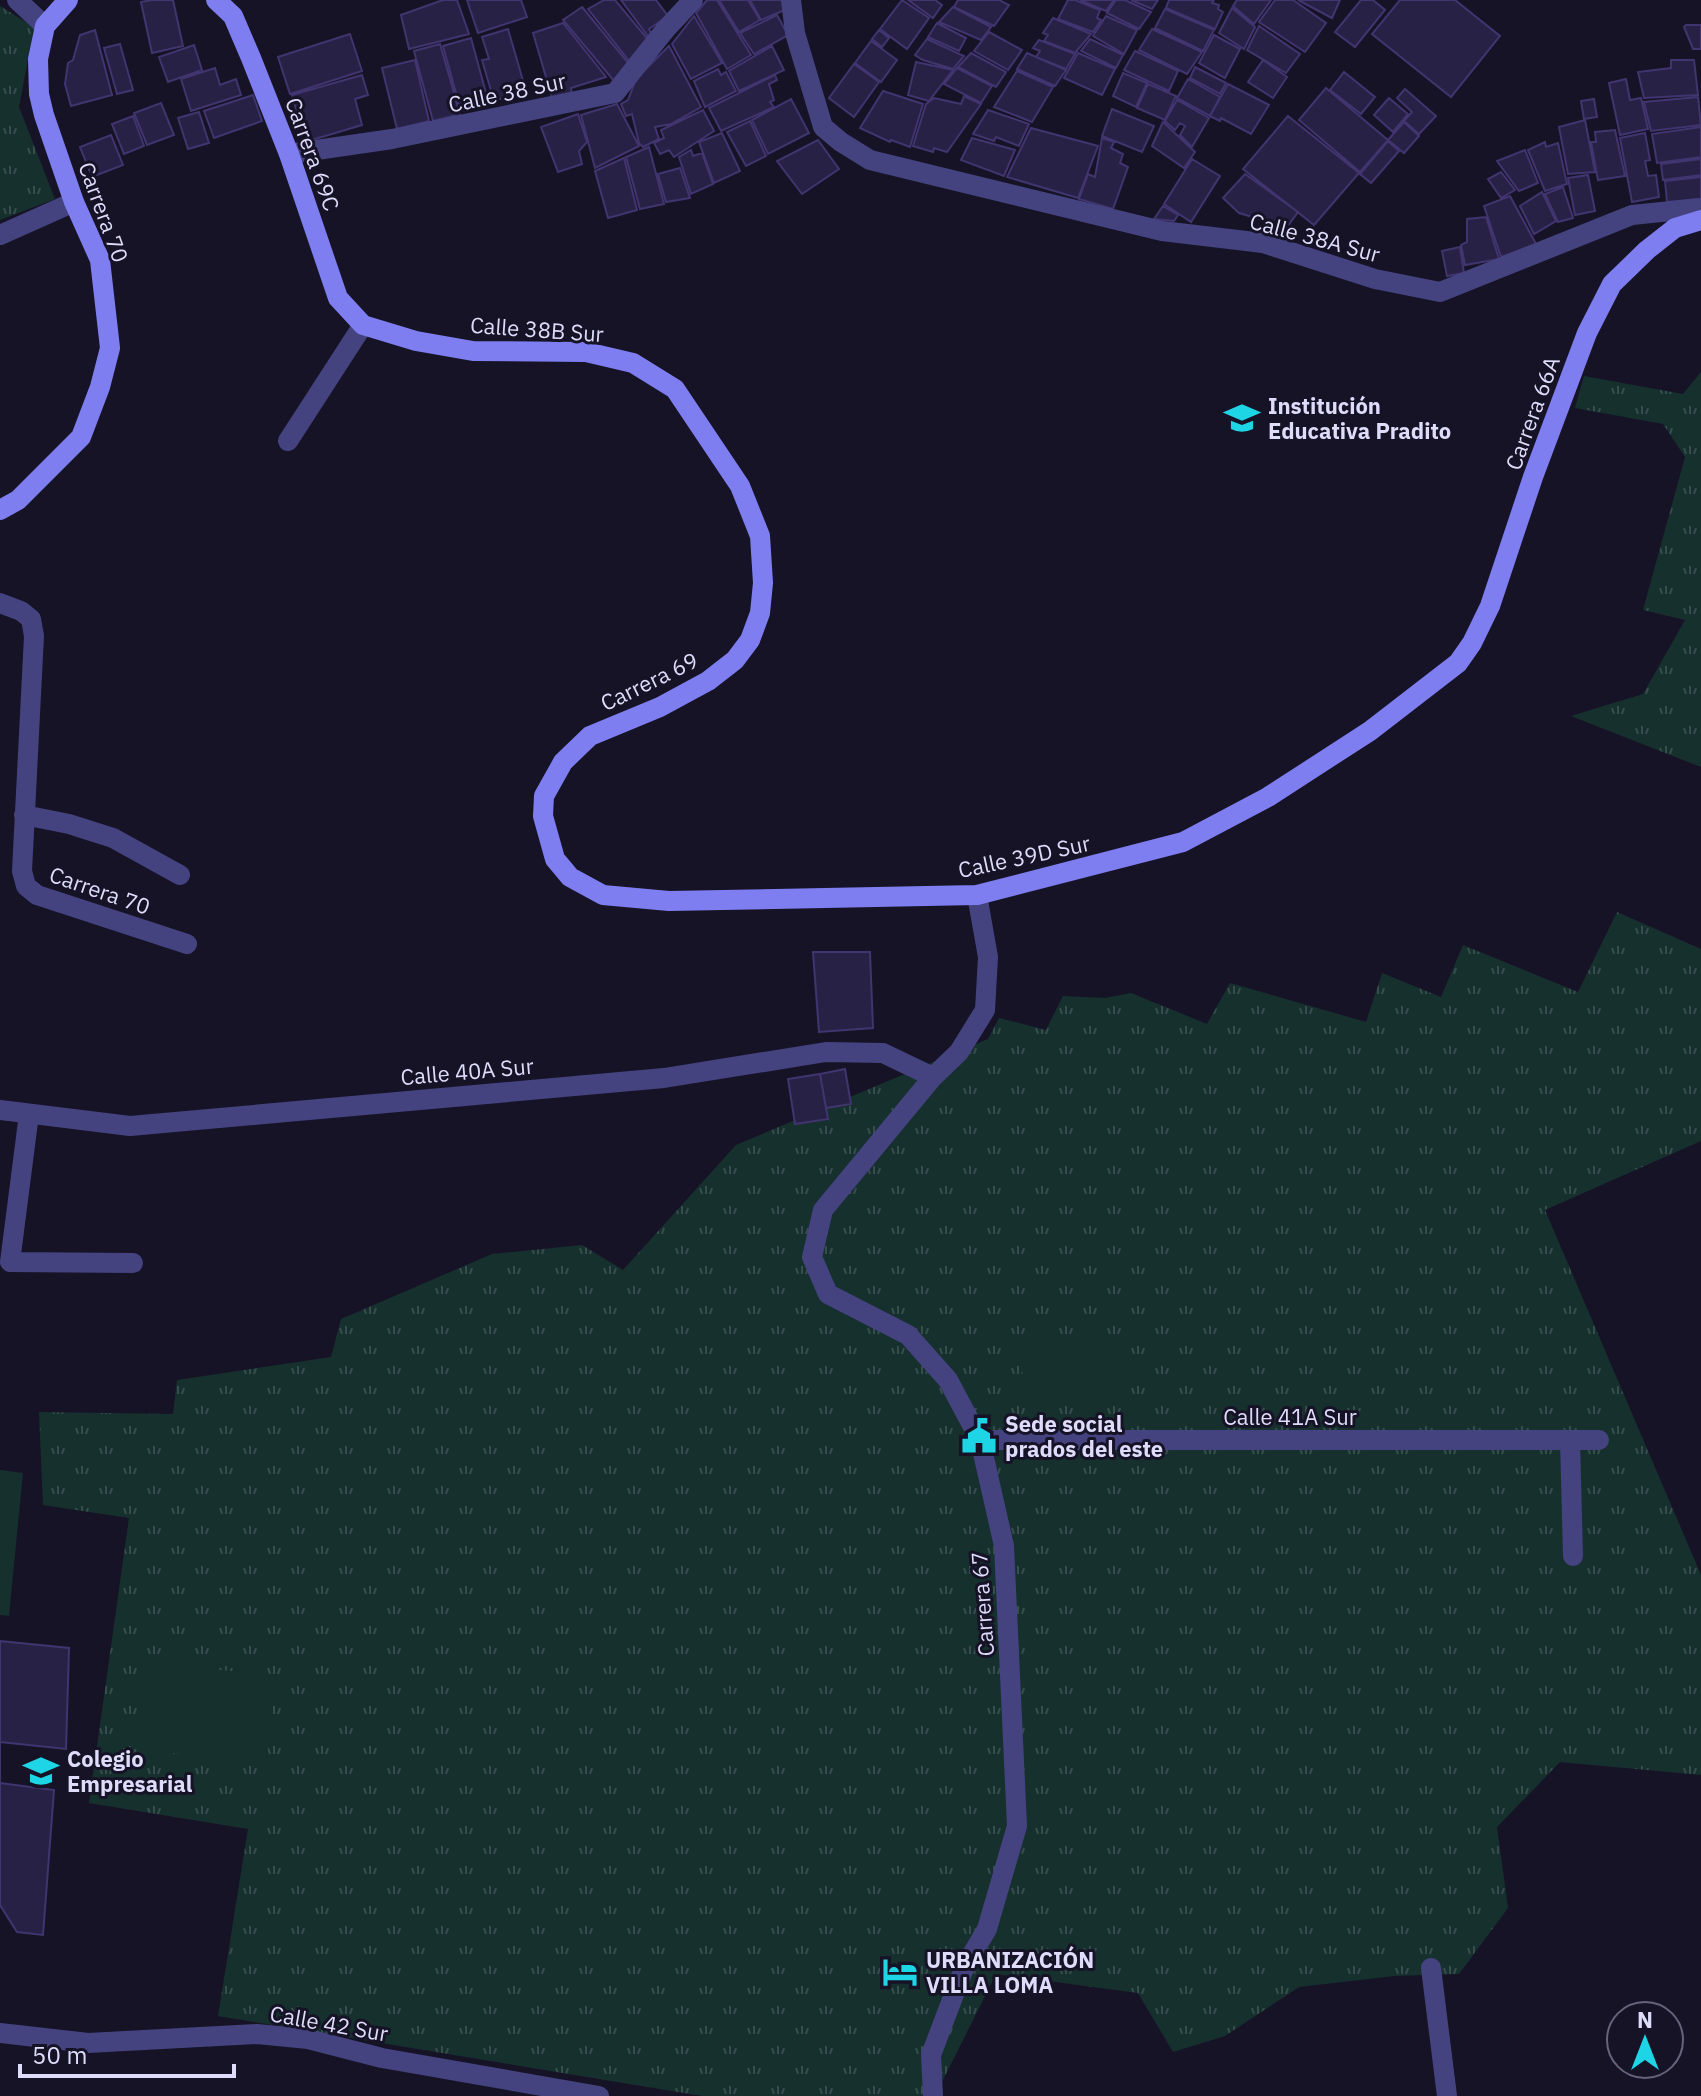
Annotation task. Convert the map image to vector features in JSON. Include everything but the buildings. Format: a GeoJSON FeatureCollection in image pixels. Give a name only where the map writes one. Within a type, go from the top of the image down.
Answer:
{"type":"FeatureCollection","features":[{"type":"Feature","properties":{"kind":"main road"},"geometry":{"type":"LineString","coordinates":[[45,26],[68,0]]}},
{"type":"Feature","properties":{"kind":"main road","name":"Carrera 69C"},"geometry":{"type":"LineString","coordinates":[[216,0],[233,16],[289,154],[338,298],[363,325]]}},
{"type":"Feature","properties":{"kind":"main road","name":"Carrera 70"},"geometry":{"type":"LineString","coordinates":[[0,510],[18,500],[81,437],[110,348],[100,260],[74,202],[39,94],[38,59],[45,26]]}},
{"type":"Feature","properties":{"kind":"main road","name":"Carrera 66A"},"geometry":{"type":"LineString","coordinates":[[1458,663],[1472,643],[1490,606],[1533,477],[1587,333],[1612,284],[1675,228],[1701,220]]}},
{"type":"Feature","properties":{"kind":"main road","name":"Calle 38B Sur"},"geometry":{"type":"LineString","coordinates":[[363,325],[416,341],[473,351],[586,352],[633,363],[675,389],[740,486],[760,536]]}},
{"type":"Feature","properties":{"kind":"main road","name":"Carrera 69"},"geometry":{"type":"LineString","coordinates":[[555,859],[543,816],[544,796],[563,762],[590,736],[660,707],[708,681],[735,660],[750,640],[760,613],[763,583],[760,536]]}},
{"type":"Feature","properties":{"kind":"main road","name":"Calle 39D Sur"},"geometry":{"type":"LineString","coordinates":[[555,859],[570,877],[603,895],[669,901],[977,895],[1183,842],[1268,797],[1370,731],[1458,663]]}},
{"type":"Feature","properties":{"kind":"street"},"geometry":{"type":"LineString","coordinates":[[17,0],[45,26]]}},
{"type":"Feature","properties":{"kind":"street","name":"Calle 38 Sur"},"geometry":{"type":"LineString","coordinates":[[289,154],[392,139],[615,93],[693,0]]}},
{"type":"Feature","properties":{"kind":"street","name":"Calle 38A Sur"},"geometry":{"type":"LineString","coordinates":[[791,0],[795,33],[823,127],[841,142],[870,160],[1162,231],[1263,243],[1375,279],[1440,292],[1632,215],[1701,208]]}},
{"type":"Feature","properties":{"kind":"street"},"geometry":{"type":"LineString","coordinates":[[0,235],[74,202]]}},
{"type":"Feature","properties":{"kind":"street"},"geometry":{"type":"LineString","coordinates":[[288,441],[363,325]]}},
{"type":"Feature","properties":{"kind":"street","name":"Carrera 70"},"geometry":{"type":"LineString","coordinates":[[0,603],[21,611],[31,619],[34,636],[22,871],[26,886],[37,895],[187,944]]}},
{"type":"Feature","properties":{"kind":"street"},"geometry":{"type":"LineString","coordinates":[[24,815],[69,824],[113,838],[180,875]]}},
{"type":"Feature","properties":{"kind":"street","name":"Carrera 67"},"geometry":{"type":"LineString","coordinates":[[933,2096],[931,2055],[964,1968],[987,1929],[1017,1826],[1004,1546],[980,1440],[948,1380],[908,1335],[828,1294],[812,1257],[823,1210],[933,1077],[959,1052],[985,1010],[988,957],[977,895]]}},
{"type":"Feature","properties":{"kind":"street","name":"Calle 40A Sur"},"geometry":{"type":"LineString","coordinates":[[0,1110],[130,1126],[664,1078],[826,1052],[883,1053],[933,1077]]}},
{"type":"Feature","properties":{"kind":"street"},"geometry":{"type":"LineString","coordinates":[[29,1114],[10,1262],[133,1263]]}},
{"type":"Feature","properties":{"kind":"street","name":"Calle 41A Sur"},"geometry":{"type":"LineString","coordinates":[[980,1440],[1599,1440]]}},
{"type":"Feature","properties":{"kind":"street"},"geometry":{"type":"LineString","coordinates":[[1570,1440],[1573,1556]]}},
{"type":"Feature","properties":{"kind":"street"},"geometry":{"type":"LineString","coordinates":[[1431,1968],[1447,2096]]}},
{"type":"Feature","properties":{"kind":"street","name":"Calle 42 Sur"},"geometry":{"type":"LineString","coordinates":[[0,2033],[88,2043],[257,2034],[308,2039],[382,2058],[599,2096]]}},
{"type":"Feature","properties":{"kind":"green space"},"geometry":{"type":"Polygon","coordinates":[[[0,6],[34,27],[19,107],[55,199],[0,220],[0,6]]]}},
{"type":"Feature","properties":{"kind":"green space"},"geometry":{"type":"Polygon","coordinates":[[[1701,372],[1701,767],[1571,716],[1643,694],[1685,620],[1643,610],[1685,457],[1663,424],[1575,408],[1584,376],[1683,394],[1701,372]]]}},
{"type":"Feature","properties":{"kind":"green space"},"geometry":{"type":"Polygon","coordinates":[[[1617,912],[1701,949],[1701,1141],[1545,1210],[1701,1575],[1701,1775],[1560,1762],[1497,1827],[1508,1908],[1459,1974],[1394,1976],[1299,1987],[1225,2036],[1173,2052],[1138,1993],[996,1974],[935,2096],[702,2096],[218,2016],[248,1829],[89,1803],[129,1518],[43,1505],[39,1412],[173,1414],[177,1380],[331,1357],[341,1319],[492,1254],[582,1245],[623,1270],[736,1145],[988,1039],[999,1018],[1046,1030],[1063,996],[1105,998],[1131,993],[1207,1024],[1230,983],[1366,1022],[1382,973],[1441,997],[1463,945],[1578,992],[1617,912]]]}},
{"type":"Feature","properties":{"kind":"green space"},"geometry":{"type":"Polygon","coordinates":[[[1119,1336],[1124,1402],[1025,1408],[1020,1343],[1119,1336]]]}},
{"type":"Feature","properties":{"kind":"green space"},"geometry":{"type":"Polygon","coordinates":[[[0,1470],[23,1473],[9,1616],[0,1615],[0,1470]]]}},
{"type":"Feature","properties":{"kind":"green space"},"geometry":{"type":"Polygon","coordinates":[[[142,1663],[276,1675],[266,1763],[135,1749],[142,1663]]]}},
{"type":"Feature","properties":{"kind":"place","name":"Institución Educativa Pradito"},"geometry":{"type":"Point","coordinates":[1242,418]}},
{"type":"Feature","properties":{"kind":"place","name":"Sede social prados del este"},"geometry":{"type":"Point","coordinates":[979,1436]}},
{"type":"Feature","properties":{"kind":"place","name":"Colegio Empresarial"},"geometry":{"type":"Point","coordinates":[41,1771]}},
{"type":"Feature","properties":{"kind":"place","name":"URBANIZACIÓN VILLA LOMA"},"geometry":{"type":"Point","coordinates":[900,1972]}}]}
